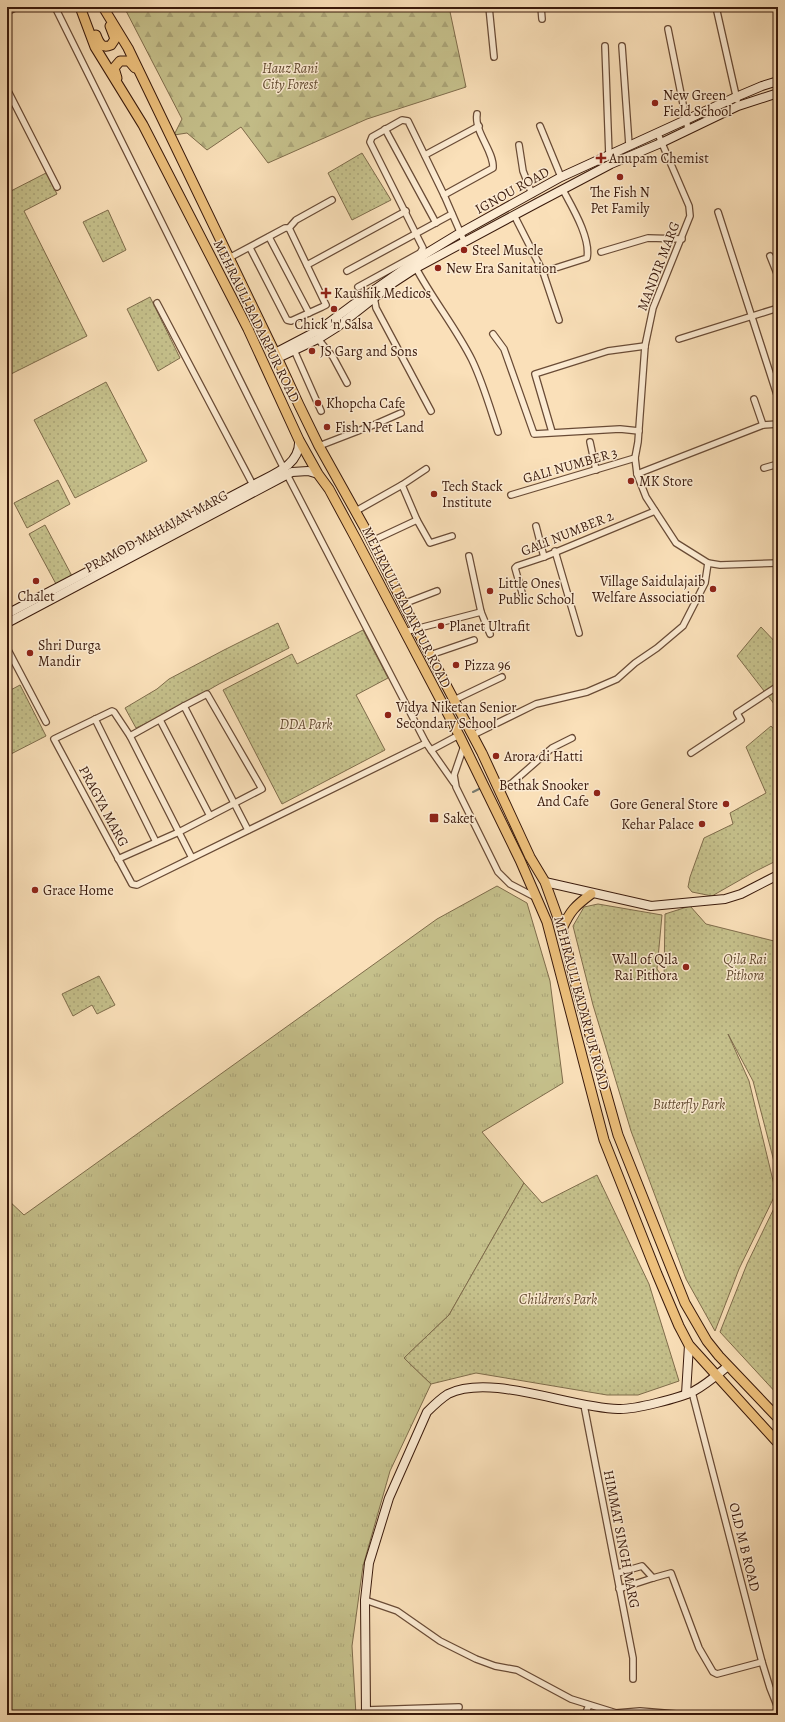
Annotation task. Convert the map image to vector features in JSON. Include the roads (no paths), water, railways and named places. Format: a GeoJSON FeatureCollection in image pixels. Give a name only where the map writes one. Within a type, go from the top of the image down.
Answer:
{"type":"FeatureCollection","features":[{"type":"Feature","properties":{"kind":"main road"},"geometry":{"type":"LineString","coordinates":[[81,7],[99,42],[102,46],[108,47],[114,42],[114,37],[102,7]]}},
{"type":"Feature","properties":{"kind":"main road","name":"MEHRAULI BADARPUR ROAD"},"geometry":{"type":"LineString","coordinates":[[81,7],[95,47],[143,125],[248,329],[299,440],[318,474],[329,489],[356,539],[464,746],[536,897],[547,922],[604,1140],[679,1326],[689,1345],[778,1443]]}},
{"type":"Feature","properties":{"kind":"main road"},"geometry":{"type":"LineString","coordinates":[[102,7],[128,48],[152,97]]}},
{"type":"Feature","properties":{"kind":"main road"},"geometry":{"type":"LineString","coordinates":[[143,125],[115,74],[114,68],[117,63],[126,60],[131,62],[152,97]]}},
{"type":"Feature","properties":{"kind":"main road","name":"MEHRAULI BADARPUR ROAD"},"geometry":{"type":"LineString","coordinates":[[152,97],[319,446],[372,541],[403,604],[500,789],[530,857],[545,882],[562,929],[575,982],[618,1135],[685,1303],[707,1341],[728,1366],[778,1418]]}},
{"type":"Feature","properties":{"kind":"main road"},"geometry":{"type":"LineString","coordinates":[[562,929],[568,914],[591,894]]}},
{"type":"Feature","properties":{"kind":"street"},"geometry":{"type":"LineString","coordinates":[[7,12],[17,7]]}},
{"type":"Feature","properties":{"kind":"street"},"geometry":{"type":"LineString","coordinates":[[55,7],[286,471],[426,743],[454,783],[498,872],[510,884],[536,897]]}},
{"type":"Feature","properties":{"kind":"street"},"geometry":{"type":"LineString","coordinates":[[489,7],[494,57]]}},
{"type":"Feature","properties":{"kind":"street"},"geometry":{"type":"LineString","coordinates":[[541,7],[542,19]]}},
{"type":"Feature","properties":{"kind":"street"},"geometry":{"type":"LineString","coordinates":[[716,7],[738,106]]}},
{"type":"Feature","properties":{"kind":"street"},"geometry":{"type":"LineString","coordinates":[[668,30],[687,125]]}},
{"type":"Feature","properties":{"kind":"street"},"geometry":{"type":"LineString","coordinates":[[605,46],[609,156]]}},
{"type":"Feature","properties":{"kind":"street"},"geometry":{"type":"LineString","coordinates":[[622,46],[630,145]]}},
{"type":"Feature","properties":{"kind":"street","name":"IGNOU ROAD"},"geometry":{"type":"LineString","coordinates":[[276,355],[294,350],[318,339],[337,327],[416,268],[464,241],[611,164],[661,143],[687,125],[736,97],[766,84],[778,81]]}},
{"type":"Feature","properties":{"kind":"street"},"geometry":{"type":"LineString","coordinates":[[766,84],[769,96]]}},
{"type":"Feature","properties":{"kind":"street"},"geometry":{"type":"LineString","coordinates":[[7,89],[57,187]]}},
{"type":"Feature","properties":{"kind":"street","name":"IGNOU ROAD"},"geometry":{"type":"LineString","coordinates":[[276,355],[319,330],[421,257],[460,233],[561,177],[630,145],[658,134],[778,93]]}},
{"type":"Feature","properties":{"kind":"street"},"geometry":{"type":"LineString","coordinates":[[444,195],[493,168],[494,162],[486,147],[479,126],[477,114]]}},
{"type":"Feature","properties":{"kind":"street"},"geometry":{"type":"LineString","coordinates":[[358,287],[422,251],[423,248],[406,211],[370,142],[372,137],[402,120],[408,121],[444,195],[464,241]]}},
{"type":"Feature","properties":{"kind":"street"},"geometry":{"type":"LineString","coordinates":[[425,155],[479,126]]}},
{"type":"Feature","properties":{"kind":"street"},"geometry":{"type":"LineString","coordinates":[[540,126],[561,177]]}},
{"type":"Feature","properties":{"kind":"street"},"geometry":{"type":"LineString","coordinates":[[385,129],[436,223]]}},
{"type":"Feature","properties":{"kind":"street","name":"MANDIR MARG"},"geometry":{"type":"LineString","coordinates":[[658,134],[690,211],[690,216],[682,239],[652,308],[645,346],[636,458],[637,474],[646,497],[676,543],[708,563]]}},
{"type":"Feature","properties":{"kind":"street"},"geometry":{"type":"LineString","coordinates":[[519,145],[523,171],[532,194]]}},
{"type":"Feature","properties":{"kind":"street"},"geometry":{"type":"LineString","coordinates":[[543,272],[587,258],[587,247],[582,228],[563,190]]}},
{"type":"Feature","properties":{"kind":"street"},"geometry":{"type":"LineString","coordinates":[[229,258],[286,228],[289,228],[296,220],[332,200]]}},
{"type":"Feature","properties":{"kind":"street"},"geometry":{"type":"LineString","coordinates":[[307,265],[406,211]]}},
{"type":"Feature","properties":{"kind":"street"},"geometry":{"type":"LineString","coordinates":[[718,212],[778,398]]}},
{"type":"Feature","properties":{"kind":"street"},"geometry":{"type":"LineString","coordinates":[[347,271],[452,214]]}},
{"type":"Feature","properties":{"kind":"street"},"geometry":{"type":"LineString","coordinates":[[514,215],[543,272],[559,320]]}},
{"type":"Feature","properties":{"kind":"street"},"geometry":{"type":"LineString","coordinates":[[250,248],[287,320],[292,321],[309,313],[326,304],[289,228]]}},
{"type":"Feature","properties":{"kind":"street"},"geometry":{"type":"LineString","coordinates":[[269,237],[309,313]]}},
{"type":"Feature","properties":{"kind":"street"},"geometry":{"type":"LineString","coordinates":[[601,252],[648,238],[682,239]]}},
{"type":"Feature","properties":{"kind":"street"},"geometry":{"type":"LineString","coordinates":[[770,256],[778,276]]}},
{"type":"Feature","properties":{"kind":"street"},"geometry":{"type":"LineString","coordinates":[[416,268],[427,289],[471,358],[480,378],[498,432]]}},
{"type":"Feature","properties":{"kind":"street"},"geometry":{"type":"LineString","coordinates":[[374,298],[376,308],[431,411]]}},
{"type":"Feature","properties":{"kind":"street"},"geometry":{"type":"LineString","coordinates":[[157,303],[253,485]]}},
{"type":"Feature","properties":{"kind":"street"},"geometry":{"type":"LineString","coordinates":[[680,338],[778,308]]}},
{"type":"Feature","properties":{"kind":"street"},"geometry":{"type":"LineString","coordinates":[[493,334],[504,349],[532,431],[536,434],[620,429],[639,431]]}},
{"type":"Feature","properties":{"kind":"street"},"geometry":{"type":"LineString","coordinates":[[318,339],[333,356],[347,383]]}},
{"type":"Feature","properties":{"kind":"street"},"geometry":{"type":"LineString","coordinates":[[552,432],[535,374],[608,351],[645,346]]}},
{"type":"Feature","properties":{"kind":"street"},"geometry":{"type":"LineString","coordinates":[[294,350],[322,411]]}},
{"type":"Feature","properties":{"kind":"street"},"geometry":{"type":"LineString","coordinates":[[754,399],[763,425]]}},
{"type":"Feature","properties":{"kind":"street"},"geometry":{"type":"LineString","coordinates":[[319,446],[401,413]]}},
{"type":"Feature","properties":{"kind":"street"},"geometry":{"type":"LineString","coordinates":[[637,474],[763,425],[778,424]]}},
{"type":"Feature","properties":{"kind":"street","name":"PRAMOD MAHAJAN MARG"},"geometry":{"type":"LineString","coordinates":[[7,623],[56,593],[286,471],[295,459],[299,450],[299,440]]}},
{"type":"Feature","properties":{"kind":"street"},"geometry":{"type":"LineString","coordinates":[[590,442],[596,470]]}},
{"type":"Feature","properties":{"kind":"street","name":"GALI NUMBER 3"},"geometry":{"type":"LineString","coordinates":[[511,495],[636,458]]}},
{"type":"Feature","properties":{"kind":"street"},"geometry":{"type":"LineString","coordinates":[[764,468],[778,464]]}},
{"type":"Feature","properties":{"kind":"street"},"geometry":{"type":"LineString","coordinates":[[356,511],[402,485],[426,469]]}},
{"type":"Feature","properties":{"kind":"street","name":"PRAMOD MAHAJAN MARG"},"geometry":{"type":"LineString","coordinates":[[205,515],[253,485],[286,471],[303,470],[318,474]]}},
{"type":"Feature","properties":{"kind":"street"},"geometry":{"type":"LineString","coordinates":[[402,485],[417,520],[430,543],[452,536]]}},
{"type":"Feature","properties":{"kind":"street","name":"GALI NUMBER 2"},"geometry":{"type":"LineString","coordinates":[[523,596],[516,566],[544,557],[655,511]]}},
{"type":"Feature","properties":{"kind":"street"},"geometry":{"type":"LineString","coordinates":[[372,541],[417,520]]}},
{"type":"Feature","properties":{"kind":"street"},"geometry":{"type":"LineString","coordinates":[[536,526],[544,557]]}},
{"type":"Feature","properties":{"kind":"street"},"geometry":{"type":"LineString","coordinates":[[556,551],[579,633]]}},
{"type":"Feature","properties":{"kind":"street"},"geometry":{"type":"LineString","coordinates":[[469,556],[482,612],[490,634]]}},
{"type":"Feature","properties":{"kind":"street"},"geometry":{"type":"LineString","coordinates":[[473,736],[536,704],[587,692],[617,679],[635,663],[657,648],[684,626],[705,583],[708,563],[778,563]]}},
{"type":"Feature","properties":{"kind":"street"},"geometry":{"type":"LineString","coordinates":[[403,604],[437,591]]}},
{"type":"Feature","properties":{"kind":"street","name":"PRAMOD MAHAJAN MARG"},"geometry":{"type":"LineString","coordinates":[[7,614],[56,593]]}},
{"type":"Feature","properties":{"kind":"street"},"geometry":{"type":"LineString","coordinates":[[404,632],[482,612]]}},
{"type":"Feature","properties":{"kind":"street"},"geometry":{"type":"LineString","coordinates":[[430,656],[474,640]]}},
{"type":"Feature","properties":{"kind":"street"},"geometry":{"type":"LineString","coordinates":[[7,648],[46,722]]}},
{"type":"Feature","properties":{"kind":"street"},"geometry":{"type":"LineString","coordinates":[[454,700],[502,677]]}},
{"type":"Feature","properties":{"kind":"street"},"geometry":{"type":"LineString","coordinates":[[691,753],[741,720],[737,713],[778,686]]}},
{"type":"Feature","properties":{"kind":"street"},"geometry":{"type":"LineString","coordinates":[[118,859],[178,832],[262,789],[207,694],[130,736]]}},
{"type":"Feature","properties":{"kind":"street"},"geometry":{"type":"LineString","coordinates":[[184,706],[235,802],[248,830]]}},
{"type":"Feature","properties":{"kind":"street"},"geometry":{"type":"LineString","coordinates":[[156,842],[95,719],[113,711],[130,736],[192,858],[426,743]]}},
{"type":"Feature","properties":{"kind":"street","name":"PRAGYA MARG"},"geometry":{"type":"LineString","coordinates":[[95,719],[54,739],[132,884],[137,885],[192,858]]}},
{"type":"Feature","properties":{"kind":"street"},"geometry":{"type":"LineString","coordinates":[[160,720],[210,816]]}},
{"type":"Feature","properties":{"kind":"street"},"geometry":{"type":"LineString","coordinates":[[431,750],[458,735]]}},
{"type":"Feature","properties":{"kind":"street"},"geometry":{"type":"LineString","coordinates":[[500,789],[512,783],[552,748],[572,738]]}},
{"type":"Feature","properties":{"kind":"street"},"geometry":{"type":"LineString","coordinates":[[454,783],[454,775],[464,746]]}},
{"type":"Feature","properties":{"kind":"street"},"geometry":{"type":"LineString","coordinates":[[545,882],[647,906],[725,899],[741,894],[778,875]]}},
{"type":"Feature","properties":{"kind":"street"},"geometry":{"type":"LineString","coordinates":[[689,1345],[689,1393]]}},
{"type":"Feature","properties":{"kind":"street"},"geometry":{"type":"LineString","coordinates":[[459,1707],[366,1712],[365,1600],[369,1563],[389,1498],[427,1412],[437,1401],[448,1394],[460,1390],[475,1388],[492,1388],[550,1397],[584,1405],[616,1409],[630,1409],[689,1393],[711,1381],[728,1366]]}},
{"type":"Feature","properties":{"kind":"street","name":"OLD M B ROAD"},"geometry":{"type":"LineString","coordinates":[[689,1393],[762,1662],[778,1708]]}},
{"type":"Feature","properties":{"kind":"street","name":"HIMMAT SINGH MARG"},"geometry":{"type":"LineString","coordinates":[[584,1405],[618,1573],[619,1589],[634,1658],[634,1679]]}},
{"type":"Feature","properties":{"kind":"street"},"geometry":{"type":"LineString","coordinates":[[618,1573],[642,1566],[653,1578]]}},
{"type":"Feature","properties":{"kind":"street"},"geometry":{"type":"LineString","coordinates":[[619,1589],[671,1573],[699,1648],[713,1672],[717,1674],[762,1662]]}},
{"type":"Feature","properties":{"kind":"street"},"geometry":{"type":"LineString","coordinates":[[365,1600],[397,1610],[440,1641],[476,1659],[495,1666],[517,1670],[571,1699],[616,1713],[688,1715]]}},
{"type":"Feature","properties":{"kind":"street"},"geometry":{"type":"LineString","coordinates":[[585,1715],[589,1705]]}},
{"type":"Feature","properties":{"kind":"waterway"},"geometry":{"type":"LineString","coordinates":[[473,792],[481,788]]}},
{"type":"Feature","properties":{"kind":"place","name":"New Green Field School"},"geometry":{"type":"Point","coordinates":[655,103]}},
{"type":"Feature","properties":{"kind":"place","name":"Anupam Chemist"},"geometry":{"type":"Point","coordinates":[601,158]}},
{"type":"Feature","properties":{"kind":"place","name":"The Fish N Pet Family"},"geometry":{"type":"Point","coordinates":[620,177]}},
{"type":"Feature","properties":{"kind":"place","name":"Steel Muscle"},"geometry":{"type":"Point","coordinates":[464,250]}},
{"type":"Feature","properties":{"kind":"place","name":"New Era Sanitation"},"geometry":{"type":"Point","coordinates":[438,268]}},
{"type":"Feature","properties":{"kind":"place","name":"Kaushik Medicos"},"geometry":{"type":"Point","coordinates":[326,293]}},
{"type":"Feature","properties":{"kind":"place","name":"Chick 'n' Salsa"},"geometry":{"type":"Point","coordinates":[334,309]}},
{"type":"Feature","properties":{"kind":"place","name":"JS Garg and Sons"},"geometry":{"type":"Point","coordinates":[312,351]}},
{"type":"Feature","properties":{"kind":"place","name":"Khopcha Cafe"},"geometry":{"type":"Point","coordinates":[318,403]}},
{"type":"Feature","properties":{"kind":"place","name":"Fish N Pet Land"},"geometry":{"type":"Point","coordinates":[327,427]}},
{"type":"Feature","properties":{"kind":"place","name":"MK Store"},"geometry":{"type":"Point","coordinates":[631,481]}},
{"type":"Feature","properties":{"kind":"place","name":"Tech Stack Institute"},"geometry":{"type":"Point","coordinates":[434,494]}},
{"type":"Feature","properties":{"kind":"place","name":"Chalet"},"geometry":{"type":"Point","coordinates":[36,581]}},
{"type":"Feature","properties":{"kind":"place","name":"Village Saidulajaib Welfare Association"},"geometry":{"type":"Point","coordinates":[713,589]}},
{"type":"Feature","properties":{"kind":"place","name":"Little Ones Public School"},"geometry":{"type":"Point","coordinates":[490,591]}},
{"type":"Feature","properties":{"kind":"place","name":"Planet Ultrafit"},"geometry":{"type":"Point","coordinates":[441,626]}},
{"type":"Feature","properties":{"kind":"place","name":"Shri Durga Mandir"},"geometry":{"type":"Point","coordinates":[30,653]}},
{"type":"Feature","properties":{"kind":"place","name":"Pizza 96"},"geometry":{"type":"Point","coordinates":[456,665]}},
{"type":"Feature","properties":{"kind":"place","name":"Vidya Niketan Senior Secondary School"},"geometry":{"type":"Point","coordinates":[388,715]}},
{"type":"Feature","properties":{"kind":"place","name":"Arora di Hatti"},"geometry":{"type":"Point","coordinates":[496,756]}},
{"type":"Feature","properties":{"kind":"place","name":"Bethak Snooker And Cafe"},"geometry":{"type":"Point","coordinates":[597,793]}},
{"type":"Feature","properties":{"kind":"place","name":"Gore General Store"},"geometry":{"type":"Point","coordinates":[726,804]}},
{"type":"Feature","properties":{"kind":"place","name":"Saket"},"geometry":{"type":"Point","coordinates":[434,818]}},
{"type":"Feature","properties":{"kind":"place","name":"Kehar Palace"},"geometry":{"type":"Point","coordinates":[702,824]}},
{"type":"Feature","properties":{"kind":"place","name":"Grace Home"},"geometry":{"type":"Point","coordinates":[35,890]}},
{"type":"Feature","properties":{"kind":"place","name":"Wall of Qila Rai Pithora"},"geometry":{"type":"Point","coordinates":[686,967]}},
{"type":"Feature","properties":{"kind":"park label","name":"Hauz Rani City Forest"},"geometry":{"type":"Point","coordinates":[290,76]}},
{"type":"Feature","properties":{"kind":"park label","name":"DDA Park"},"geometry":{"type":"Point","coordinates":[306,724]}},
{"type":"Feature","properties":{"kind":"park label","name":"Qila Rai Pithora"},"geometry":{"type":"Point","coordinates":[745,968]}},
{"type":"Feature","properties":{"kind":"park label","name":"Butterfly Park"},"geometry":{"type":"Point","coordinates":[689,1104]}},
{"type":"Feature","properties":{"kind":"park label","name":"Children's Park"},"geometry":{"type":"Point","coordinates":[558,1299]}}]}
